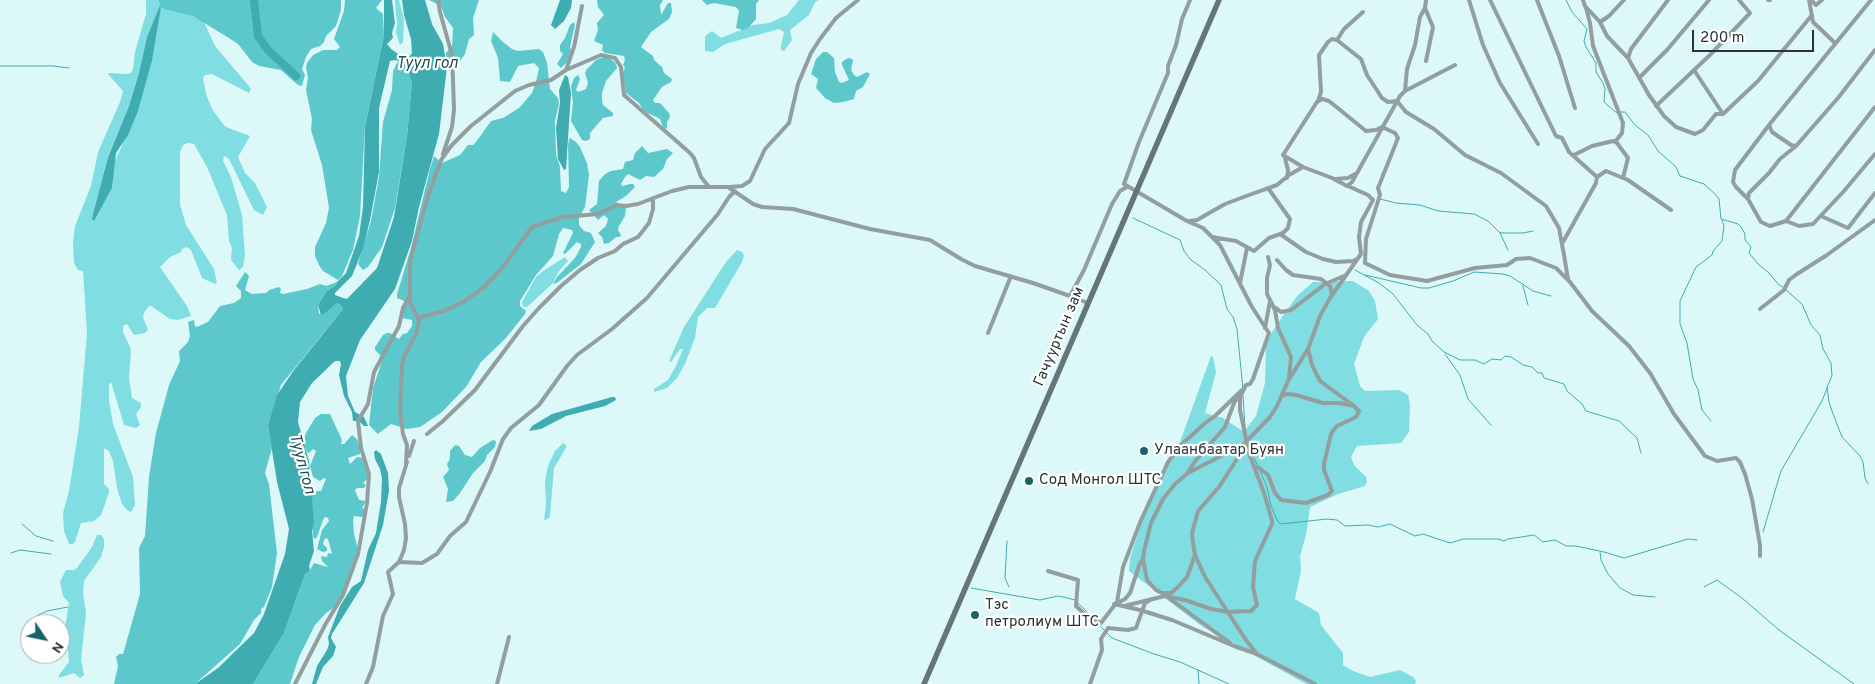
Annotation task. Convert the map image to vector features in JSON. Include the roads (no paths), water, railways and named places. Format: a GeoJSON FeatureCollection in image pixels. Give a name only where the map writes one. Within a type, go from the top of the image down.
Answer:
{"type":"FeatureCollection","features":[{"type":"Feature","properties":{"kind":"main road","name":"Гачууртын зам"},"geometry":{"type":"LineString","coordinates":[[924,684],[1219,0]]}},
{"type":"Feature","properties":{"kind":"street"},"geometry":{"type":"LineString","coordinates":[[406,463],[407,445],[400,411],[402,366],[404,357],[416,334],[418,318],[410,302],[410,261],[428,196],[452,127],[454,110],[452,55],[438,0]]}},
{"type":"Feature","properties":{"kind":"street"},"geometry":{"type":"LineString","coordinates":[[418,318],[444,311],[465,301],[483,288],[502,268],[532,227],[563,217],[598,214],[617,205],[638,204],[689,188],[742,186],[750,181],[765,149],[789,123],[798,84],[816,46],[836,18],[858,0]]}},
{"type":"Feature","properties":{"kind":"street"},"geometry":{"type":"LineString","coordinates":[[1048,571],[1078,580],[1076,606],[1090,619],[1101,623],[1120,594],[1121,573],[1136,532],[1168,462],[1180,446],[1204,424],[1216,416],[1244,387],[1250,384],[1268,333],[1220,246],[1212,237],[1203,228],[1187,221],[1124,184],[1168,72],[1168,66],[1176,45],[1182,19],[1190,0]]}},
{"type":"Feature","properties":{"kind":"street"},"geometry":{"type":"LineString","coordinates":[[1406,91],[1407,69],[1426,0]]}},
{"type":"Feature","properties":{"kind":"street"},"geometry":{"type":"LineString","coordinates":[[1469,0],[1483,45],[1500,83],[1538,144]]}},
{"type":"Feature","properties":{"kind":"street"},"geometry":{"type":"LineString","coordinates":[[1490,0],[1556,136],[1562,138],[1566,148],[1597,178]]}},
{"type":"Feature","properties":{"kind":"street"},"geometry":{"type":"LineString","coordinates":[[1537,0],[1559,56],[1575,108]]}},
{"type":"Feature","properties":{"kind":"street"},"geometry":{"type":"LineString","coordinates":[[1583,0],[1590,23],[1593,46],[1623,123],[1622,134],[1615,142]]}},
{"type":"Feature","properties":{"kind":"street"},"geometry":{"type":"LineString","coordinates":[[1600,22],[1609,16],[1624,0]]}},
{"type":"Feature","properties":{"kind":"street"},"geometry":{"type":"LineString","coordinates":[[1628,58],[1630,49],[1668,0]]}},
{"type":"Feature","properties":{"kind":"street"},"geometry":{"type":"LineString","coordinates":[[1640,77],[1667,50],[1709,0]]}},
{"type":"Feature","properties":{"kind":"street"},"geometry":{"type":"LineString","coordinates":[[1656,106],[1750,13],[1739,0]]}},
{"type":"Feature","properties":{"kind":"street"},"geometry":{"type":"LineString","coordinates":[[1810,0],[1816,5],[1822,0]]}},
{"type":"Feature","properties":{"kind":"street"},"geometry":{"type":"LineString","coordinates":[[1810,0],[1813,22],[1835,43]]}},
{"type":"Feature","properties":{"kind":"street"},"geometry":{"type":"LineString","coordinates":[[1871,0],[1769,125],[1735,170],[1733,176],[1736,187],[1748,199],[1761,222],[1770,226],[1786,221],[1875,107]]}},
{"type":"Feature","properties":{"kind":"street"},"geometry":{"type":"LineString","coordinates":[[566,70],[574,47],[582,6]]}},
{"type":"Feature","properties":{"kind":"street"},"geometry":{"type":"LineString","coordinates":[[1585,6],[1600,22],[1607,36],[1628,58],[1656,106],[1676,127],[1695,134],[1703,130],[1716,114],[1723,114],[1758,81],[1812,15]]}},
{"type":"Feature","properties":{"kind":"street"},"geometry":{"type":"LineString","coordinates":[[1425,8],[1433,27],[1426,61]]}},
{"type":"Feature","properties":{"kind":"street"},"geometry":{"type":"LineString","coordinates":[[1337,40],[1344,29],[1363,12]]}},
{"type":"Feature","properties":{"kind":"street"},"geometry":{"type":"LineString","coordinates":[[1286,178],[1288,170],[1283,155],[1318,102],[1321,92],[1319,55],[1332,39],[1337,40],[1361,59],[1367,75],[1382,98],[1388,102],[1396,101]]}},
{"type":"Feature","properties":{"kind":"street"},"geometry":{"type":"LineString","coordinates":[[1748,199],[1749,193],[1780,159],[1796,146],[1838,98],[1875,50]]}},
{"type":"Feature","properties":{"kind":"street"},"geometry":{"type":"LineString","coordinates":[[441,160],[451,146],[471,126],[515,91],[529,85],[551,80],[566,70],[601,55],[615,58],[621,67],[624,94],[690,153],[701,176],[709,187]]}},
{"type":"Feature","properties":{"kind":"street"},"geometry":{"type":"LineString","coordinates":[[1348,186],[1396,101],[1406,91],[1455,65]]}},
{"type":"Feature","properties":{"kind":"street"},"geometry":{"type":"LineString","coordinates":[[1694,70],[1723,114]]}},
{"type":"Feature","properties":{"kind":"street"},"geometry":{"type":"LineString","coordinates":[[1318,102],[1322,99],[1330,101],[1366,131],[1382,127]]}},
{"type":"Feature","properties":{"kind":"street"},"geometry":{"type":"LineString","coordinates":[[1396,101],[1406,112],[1434,129],[1466,155],[1501,173],[1546,206],[1559,228],[1570,282]]}},
{"type":"Feature","properties":{"kind":"street"},"geometry":{"type":"LineString","coordinates":[[1769,125],[1772,132],[1791,145],[1796,146]]}},
{"type":"Feature","properties":{"kind":"street"},"geometry":{"type":"LineString","coordinates":[[1382,127],[1395,133],[1398,138],[1378,188],[1380,195],[1366,239],[1365,263],[1390,275],[1427,280],[1475,268],[1507,265],[1516,258],[1530,258],[1556,268],[1570,282],[1592,311],[1629,346],[1650,373],[1674,414],[1705,456],[1717,461],[1736,458],[1740,462],[1752,499],[1760,545],[1760,556]]}},
{"type":"Feature","properties":{"kind":"street"},"geometry":{"type":"LineString","coordinates":[[1574,155],[1592,146],[1613,141],[1628,158],[1623,178]]}},
{"type":"Feature","properties":{"kind":"street"},"geometry":{"type":"LineString","coordinates":[[1786,221],[1799,226],[1813,224],[1875,154]]}},
{"type":"Feature","properties":{"kind":"street"},"geometry":{"type":"LineString","coordinates":[[1143,559],[1147,580],[1156,590],[1166,594],[1177,588],[1184,581],[1191,568],[1194,555],[1192,534],[1198,512],[1219,488],[1246,440],[1270,417],[1295,369],[1308,349],[1320,316],[1332,294],[1359,257],[1361,248],[1359,236],[1362,222],[1373,200],[1368,195],[1332,178],[1303,168],[1285,158]]}},
{"type":"Feature","properties":{"kind":"street"},"geometry":{"type":"LineString","coordinates":[[1187,221],[1197,220],[1225,204],[1277,185],[1296,170],[1303,168]]}},
{"type":"Feature","properties":{"kind":"street"},"geometry":{"type":"LineString","coordinates":[[1332,178],[1348,178],[1358,171]]}},
{"type":"Feature","properties":{"kind":"street"},"geometry":{"type":"LineString","coordinates":[[1563,250],[1565,237],[1596,183],[1597,178],[1606,171],[1623,178],[1671,210]]}},
{"type":"Feature","properties":{"kind":"street"},"geometry":{"type":"LineString","coordinates":[[728,187],[753,204],[762,207],[792,209],[870,229],[930,240],[961,260],[975,266],[1011,276],[1088,303]]}},
{"type":"Feature","properties":{"kind":"street"},"geometry":{"type":"LineString","coordinates":[[1070,296],[1084,270],[1112,204],[1120,191],[1127,187]]}},
{"type":"Feature","properties":{"kind":"street"},"geometry":{"type":"LineString","coordinates":[[1212,237],[1236,241],[1254,251],[1258,250],[1269,238],[1283,234],[1288,228],[1290,220],[1268,188]]}},
{"type":"Feature","properties":{"kind":"street"},"geometry":{"type":"LineString","coordinates":[[399,562],[422,563],[437,554],[450,536],[466,522],[490,472],[503,439],[511,428],[539,406],[576,356],[612,329],[647,298],[718,214],[734,191]]}},
{"type":"Feature","properties":{"kind":"street"},"geometry":{"type":"LineString","coordinates":[[1821,216],[1848,228],[1875,193]]}},
{"type":"Feature","properties":{"kind":"street"},"geometry":{"type":"LineString","coordinates":[[427,434],[475,390],[523,326],[561,286],[598,258],[615,251],[623,244],[638,237],[649,223],[653,209],[653,199]]}},
{"type":"Feature","properties":{"kind":"street"},"geometry":{"type":"LineString","coordinates":[[1760,309],[1784,290],[1789,280],[1875,220]]}},
{"type":"Feature","properties":{"kind":"street"},"geometry":{"type":"LineString","coordinates":[[1280,234],[1306,252],[1322,259],[1336,262],[1355,260],[1359,257]]}},
{"type":"Feature","properties":{"kind":"street"},"geometry":{"type":"LineString","coordinates":[[1240,283],[1247,248]]}},
{"type":"Feature","properties":{"kind":"street"},"geometry":{"type":"LineString","coordinates":[[1268,257],[1270,265],[1266,286],[1270,301],[1280,312],[1291,310],[1326,283],[1344,276]]}},
{"type":"Feature","properties":{"kind":"street"},"geometry":{"type":"LineString","coordinates":[[1278,260],[1293,275],[1316,278],[1326,283],[1330,286],[1332,294]]}},
{"type":"Feature","properties":{"kind":"street"},"geometry":{"type":"LineString","coordinates":[[988,333],[1011,276]]}},
{"type":"Feature","properties":{"kind":"street"},"geometry":{"type":"LineString","coordinates":[[295,684],[325,625],[343,595],[358,554],[367,503],[369,474],[361,448],[358,421],[368,404],[374,372],[399,326],[403,308],[410,295]]}},
{"type":"Feature","properties":{"kind":"street"},"geometry":{"type":"LineString","coordinates":[[1265,328],[1270,301]]}},
{"type":"Feature","properties":{"kind":"street"},"geometry":{"type":"LineString","coordinates":[[1274,306],[1277,314],[1278,328],[1288,348],[1290,357],[1289,379],[1286,387]]}},
{"type":"Feature","properties":{"kind":"street"},"geometry":{"type":"LineString","coordinates":[[1258,467],[1268,475],[1275,493],[1281,500],[1306,503],[1328,495],[1332,491],[1324,472],[1324,464],[1332,432],[1337,426],[1356,417],[1359,411],[1320,381],[1312,365],[1308,349]]}},
{"type":"Feature","properties":{"kind":"street"},"geometry":{"type":"LineString","coordinates":[[1124,606],[1165,596],[1228,612],[1246,612],[1256,607],[1253,587],[1255,562],[1272,524],[1264,493],[1248,453],[1240,402],[1244,387]]}},
{"type":"Feature","properties":{"kind":"street"},"geometry":{"type":"LineString","coordinates":[[1188,473],[1196,460],[1224,427],[1234,402],[1244,387]]}},
{"type":"Feature","properties":{"kind":"street"},"geometry":{"type":"LineString","coordinates":[[1282,396],[1287,394],[1296,395],[1324,403],[1354,406]]}},
{"type":"Feature","properties":{"kind":"street"},"geometry":{"type":"LineString","coordinates":[[366,684],[373,667],[383,616],[393,594],[388,572],[399,562],[404,550],[406,538],[405,524],[399,497],[401,480],[414,441]]}},
{"type":"Feature","properties":{"kind":"street"},"geometry":{"type":"LineString","coordinates":[[1114,604],[1118,604],[1130,593],[1143,559],[1151,523],[1163,499],[1175,484],[1188,473],[1221,456]]}},
{"type":"Feature","properties":{"kind":"street"},"geometry":{"type":"LineString","coordinates":[[1194,555],[1214,592],[1257,654]]}},
{"type":"Feature","properties":{"kind":"street"},"geometry":{"type":"LineString","coordinates":[[1165,596],[1234,646]]}},
{"type":"Feature","properties":{"kind":"street"},"geometry":{"type":"LineString","coordinates":[[1090,684],[1102,650],[1101,639],[1108,628],[1128,630],[1136,628],[1145,603],[1157,597]]}},
{"type":"Feature","properties":{"kind":"street"},"geometry":{"type":"LineString","coordinates":[[1114,604],[1187,626],[1257,654],[1315,684]]}},
{"type":"Feature","properties":{"kind":"street"},"geometry":{"type":"LineString","coordinates":[[497,684],[509,637]]}},
{"type":"Feature","properties":{"kind":"water","name":"Туул гол"},"geometry":{"type":"Polygon","coordinates":[[[384,0],[392,0],[395,23],[392,33],[393,38],[387,44],[407,60],[412,53],[411,39],[402,0],[425,0],[432,24],[443,44],[447,67],[439,134],[419,207],[412,241],[395,289],[360,340],[346,376],[348,396],[355,412],[364,417],[368,426],[364,426],[359,421],[353,421],[352,412],[344,396],[339,375],[341,364],[340,361],[335,361],[312,383],[300,402],[298,422],[309,461],[314,523],[312,531],[314,551],[309,572],[305,574],[284,633],[253,684],[195,684],[218,668],[254,633],[264,614],[285,554],[289,529],[277,482],[268,425],[277,395],[294,370],[343,309],[337,303],[321,315],[318,305],[326,292],[337,284],[346,273],[359,236],[363,207],[365,127],[384,35],[384,0]],[[396,60],[390,61],[379,108],[379,172],[370,220],[363,249],[352,276],[335,293],[335,295],[343,298],[347,299],[377,268],[394,217],[407,136],[412,83],[407,66],[396,60]]]}},
{"type":"Feature","properties":{"kind":"water"},"geometry":{"type":"Polygon","coordinates":[[[560,0],[572,0],[571,8],[564,21],[555,29],[551,25],[560,0]]]}},
{"type":"Feature","properties":{"kind":"water"},"geometry":{"type":"Polygon","coordinates":[[[160,5],[152,61],[138,111],[128,135],[116,153],[112,188],[94,221],[92,219],[108,157],[129,106],[147,37],[160,5]]]}},
{"type":"Feature","properties":{"kind":"water"},"geometry":{"type":"Polygon","coordinates":[[[565,75],[568,77],[571,93],[566,169],[564,170],[558,159],[556,128],[560,103],[559,90],[565,75]]]}},
{"type":"Feature","properties":{"kind":"water"},"geometry":{"type":"Polygon","coordinates":[[[615,397],[616,400],[605,406],[566,416],[541,429],[529,431],[532,426],[552,414],[615,397]]]}},
{"type":"Feature","properties":{"kind":"water"},"geometry":{"type":"Polygon","coordinates":[[[376,450],[381,454],[388,473],[389,491],[383,525],[364,583],[332,634],[331,638],[336,647],[333,656],[323,667],[316,684],[312,684],[317,666],[327,650],[329,644],[328,637],[340,606],[352,587],[361,581],[368,550],[376,533],[381,502],[382,478],[375,459],[374,452],[376,450]]]}},
{"type":"Feature","properties":{"kind":"waterway"},"geometry":{"type":"LineString","coordinates":[[254,0],[258,36],[268,50],[296,76]]}},
{"type":"Feature","properties":{"kind":"waterway"},"geometry":{"type":"LineString","coordinates":[[1566,0],[1572,12],[1587,29],[1584,41],[1596,63],[1596,72],[1605,89],[1604,102],[1618,114]]}},
{"type":"Feature","properties":{"kind":"waterway"},"geometry":{"type":"LineString","coordinates":[[0,66],[53,66],[69,68]]}},
{"type":"Feature","properties":{"kind":"waterway"},"geometry":{"type":"LineString","coordinates":[[1621,112],[1625,112],[1635,125],[1648,135],[1658,151],[1676,167],[1680,176],[1704,184],[1716,195],[1719,199],[1721,219],[1738,224],[1741,227],[1745,234],[1745,240],[1751,247],[1749,253],[1783,287]]}},
{"type":"Feature","properties":{"kind":"waterway"},"geometry":{"type":"LineString","coordinates":[[1380,199],[1396,203],[1420,205],[1438,211],[1474,214],[1488,221],[1502,233],[1533,231]]}},
{"type":"Feature","properties":{"kind":"waterway"},"geometry":{"type":"LineString","coordinates":[[1133,218],[1180,240],[1184,251],[1190,259],[1221,285],[1227,309],[1233,317],[1237,329],[1243,389]]}},
{"type":"Feature","properties":{"kind":"waterway"},"geometry":{"type":"LineString","coordinates":[[1711,421],[1702,410],[1698,390],[1693,379],[1687,343],[1680,324],[1680,301],[1696,267],[1712,255],[1713,251],[1722,241],[1724,226],[1722,220]]}},
{"type":"Feature","properties":{"kind":"waterway"},"geometry":{"type":"LineString","coordinates":[[1500,233],[1508,250]]}},
{"type":"Feature","properties":{"kind":"waterway"},"geometry":{"type":"LineString","coordinates":[[1355,270],[1379,283],[1393,294],[1417,325],[1444,352],[1460,360],[1475,360],[1484,364],[1492,359],[1501,360],[1505,356],[1511,357],[1523,365],[1532,367],[1538,373],[1542,373],[1544,378],[1564,384],[1567,391],[1582,404],[1586,411],[1619,421],[1637,438],[1641,453]]}},
{"type":"Feature","properties":{"kind":"waterway"},"geometry":{"type":"LineString","coordinates":[[1365,275],[1421,288],[1429,288],[1474,272],[1503,274],[1510,276],[1533,291],[1551,296]]}},
{"type":"Feature","properties":{"kind":"waterway"},"geometry":{"type":"LineString","coordinates":[[1523,286],[1528,305]]}},
{"type":"Feature","properties":{"kind":"waterway"},"geometry":{"type":"LineString","coordinates":[[1786,290],[1802,304],[1811,325],[1820,335],[1823,349],[1831,363],[1832,376],[1827,387],[1829,402],[1842,437],[1860,456],[1863,462],[1865,478],[1868,484]]}},
{"type":"Feature","properties":{"kind":"waterway"},"geometry":{"type":"LineString","coordinates":[[1445,354],[1460,375],[1468,399],[1491,425]]}},
{"type":"Feature","properties":{"kind":"waterway"},"geometry":{"type":"LineString","coordinates":[[1763,532],[1781,471],[1822,401],[1827,388]]}},
{"type":"Feature","properties":{"kind":"waterway"},"geometry":{"type":"LineString","coordinates":[[1243,396],[1245,427]]}},
{"type":"Feature","properties":{"kind":"waterway"},"geometry":{"type":"LineString","coordinates":[[1249,443],[1257,465]]}},
{"type":"Feature","properties":{"kind":"waterway"},"geometry":{"type":"LineString","coordinates":[[1260,471],[1267,487],[1271,506],[1278,522],[1281,524],[1327,519],[1337,520],[1345,526],[1368,525],[1378,527],[1390,524],[1415,536],[1423,534],[1450,543],[1463,539],[1498,539],[1504,541],[1534,535],[1543,542],[1555,540],[1566,546],[1576,546],[1624,558],[1688,539],[1697,540]]}},
{"type":"Feature","properties":{"kind":"waterway"},"geometry":{"type":"LineString","coordinates":[[22,524],[36,536],[53,541]]}},
{"type":"Feature","properties":{"kind":"waterway"},"geometry":{"type":"LineString","coordinates":[[1007,541],[1005,578],[1009,587]]}},
{"type":"Feature","properties":{"kind":"waterway"},"geometry":{"type":"LineString","coordinates":[[11,553],[20,550],[51,554]]}},
{"type":"Feature","properties":{"kind":"waterway"},"geometry":{"type":"LineString","coordinates":[[1600,552],[1601,560],[1608,574],[1620,588],[1633,595],[1655,597]]}},
{"type":"Feature","properties":{"kind":"waterway"},"geometry":{"type":"LineString","coordinates":[[1704,587],[1717,580],[1742,598],[1779,630],[1854,684]]}},
{"type":"Feature","properties":{"kind":"waterway"},"geometry":{"type":"LineString","coordinates":[[971,588],[1040,600],[1058,596],[1075,600],[1094,619]]}},
{"type":"Feature","properties":{"kind":"waterway"},"geometry":{"type":"LineString","coordinates":[[40,614],[68,607]]}},
{"type":"Feature","properties":{"kind":"waterway"},"geometry":{"type":"LineString","coordinates":[[1098,624],[1112,638],[1180,662],[1229,684]]}},
{"type":"Feature","properties":{"kind":"waterway"},"geometry":{"type":"LineString","coordinates":[[1198,670],[1199,684]]}},
{"type":"Feature","properties":{"kind":"place","name":"Улаанбаатар Буян"},"geometry":{"type":"Point","coordinates":[1144,451]}},
{"type":"Feature","properties":{"kind":"place","name":"Сод Монгол ШТС"},"geometry":{"type":"Point","coordinates":[1029,481]}},
{"type":"Feature","properties":{"kind":"place","name":"Тэс петролиум ШТС"},"geometry":{"type":"Point","coordinates":[975,615]}}]}
